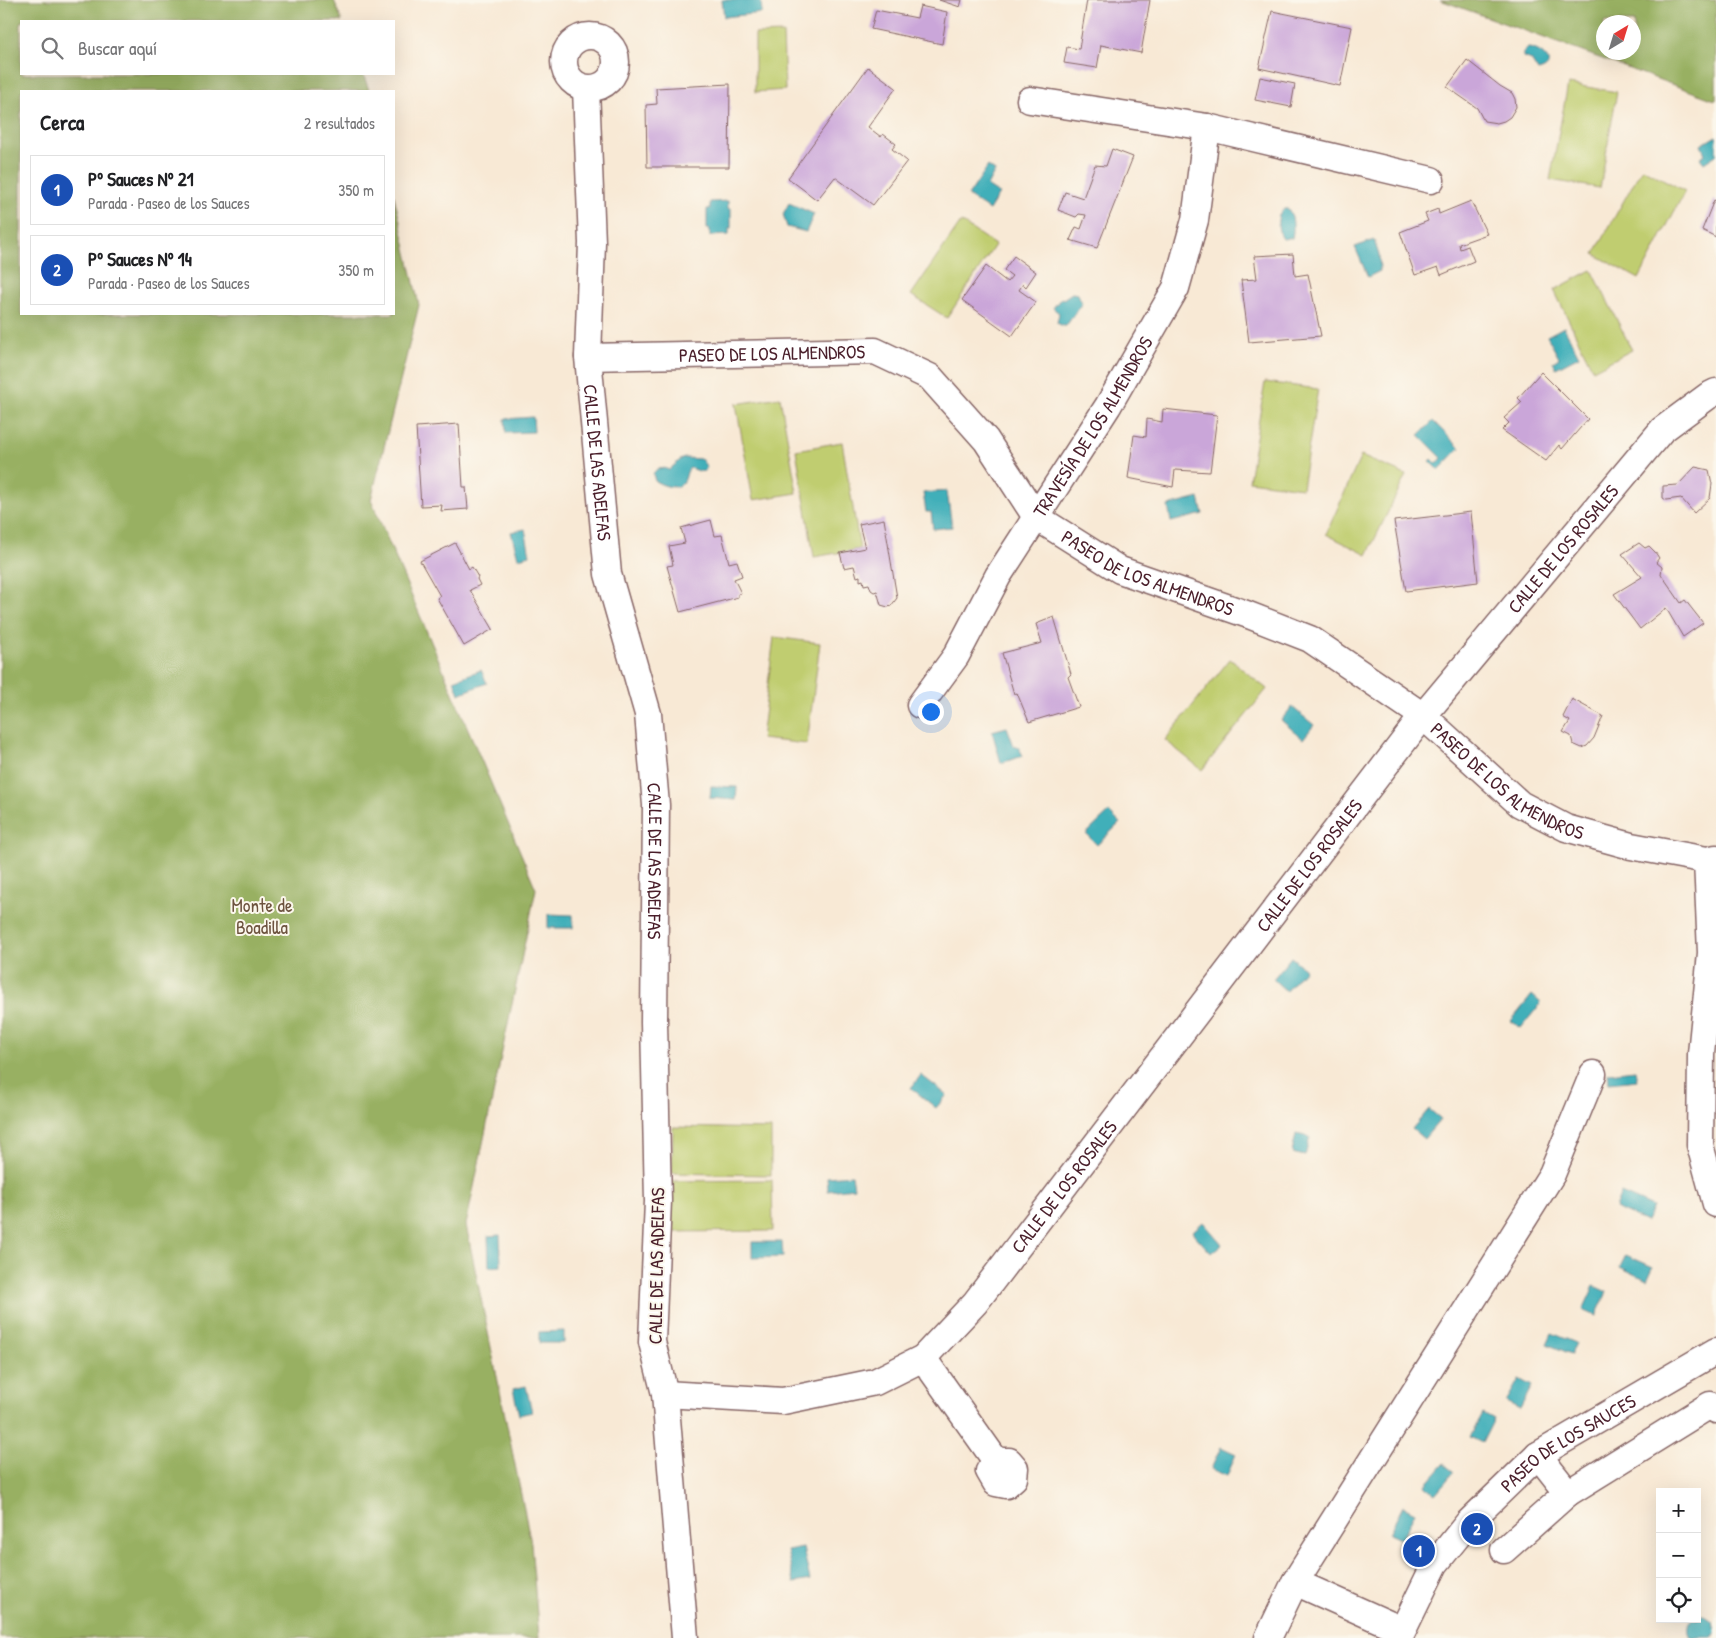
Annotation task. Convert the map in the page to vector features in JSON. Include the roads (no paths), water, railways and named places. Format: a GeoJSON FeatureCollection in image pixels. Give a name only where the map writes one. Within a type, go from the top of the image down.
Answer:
{"type":"FeatureCollection","features":[{"type":"Feature","properties":{"kind":"street","name":"CALLE DE LAS ADELFAS"},"geometry":{"type":"LineString","coordinates":[[586,88],[592,243],[588,357],[608,574],[648,714],[656,805],[654,1022],[658,1201],[652,1342],[665,1394],[685,1638]]}},
{"type":"Feature","properties":{"kind":"street"},"geometry":{"type":"LineString","coordinates":[[1030,100],[1207,126],[1430,180]]}},
{"type":"Feature","properties":{"kind":"street","name":"TRAVESÍA DE LOS ALMENDROS"},"geometry":{"type":"LineString","coordinates":[[920,705],[956,656],[998,576],[1108,406],[1176,288],[1195,220],[1207,126]]}},
{"type":"Feature","properties":{"kind":"street","name":"PASEO DE LOS ALMENDROS"},"geometry":{"type":"LineString","coordinates":[[588,357],[875,352],[930,377],[986,440],[1036,517],[1120,570],[1310,638],[1423,716],[1520,804],[1559,825],[1631,846],[1711,859]]}},
{"type":"Feature","properties":{"kind":"street","name":"CALLE DE LOS ROSALES"},"geometry":{"type":"LineString","coordinates":[[665,1394],[783,1401],[875,1382],[923,1358],[975,1303],[1423,716],[1662,430],[1716,392]]}},
{"type":"Feature","properties":{"kind":"street"},"geometry":{"type":"LineString","coordinates":[[1711,859],[1708,1054],[1700,1145],[1716,1204]]}},
{"type":"Feature","properties":{"kind":"street"},"geometry":{"type":"LineString","coordinates":[[1268,1638],[1295,1582],[1552,1174],[1593,1074]]}},
{"type":"Feature","properties":{"kind":"street","name":"PASEO DE LOS SAUCES"},"geometry":{"type":"LineString","coordinates":[[1401,1634],[1435,1564],[1468,1523],[1538,1455],[1716,1352]]}},
{"type":"Feature","properties":{"kind":"street"},"geometry":{"type":"LineString","coordinates":[[923,1358],[996,1461]]}},
{"type":"Feature","properties":{"kind":"street"},"geometry":{"type":"LineString","coordinates":[[1504,1550],[1568,1494],[1710,1405],[1716,1410]]}},
{"type":"Feature","properties":{"kind":"street"},"geometry":{"type":"LineString","coordinates":[[1538,1455],[1568,1494]]}},
{"type":"Feature","properties":{"kind":"street"},"geometry":{"type":"LineString","coordinates":[[1295,1582],[1401,1634]]}},
{"type":"Feature","properties":{"kind":"water"},"geometry":{"type":"Polygon","coordinates":[[[722,0],[761,0],[762,13],[724,17],[722,0]]]}},
{"type":"Feature","properties":{"kind":"water"},"geometry":{"type":"Polygon","coordinates":[[[1528,48],[1543,54],[1548,62],[1544,69],[1538,71],[1531,60],[1523,57],[1523,52],[1528,48]]]}},
{"type":"Feature","properties":{"kind":"water"},"geometry":{"type":"Polygon","coordinates":[[[1716,136],[1716,155],[1704,163],[1700,158],[1705,154],[1701,145],[1716,136]]]}},
{"type":"Feature","properties":{"kind":"water"},"geometry":{"type":"Polygon","coordinates":[[[988,166],[995,171],[987,186],[999,194],[989,210],[968,196],[988,166]]]}},
{"type":"Feature","properties":{"kind":"water"},"geometry":{"type":"Polygon","coordinates":[[[728,201],[728,209],[731,209],[729,235],[710,236],[710,229],[707,229],[707,209],[710,209],[710,202],[728,201]]]}},
{"type":"Feature","properties":{"kind":"water"},"geometry":{"type":"Polygon","coordinates":[[[789,203],[814,214],[806,232],[787,227],[783,214],[789,203]]]}},
{"type":"Feature","properties":{"kind":"water"},"geometry":{"type":"Polygon","coordinates":[[[1284,209],[1288,209],[1291,215],[1292,238],[1283,239],[1279,232],[1278,219],[1284,209]]]}},
{"type":"Feature","properties":{"kind":"water"},"geometry":{"type":"Polygon","coordinates":[[[1374,240],[1379,255],[1380,271],[1368,277],[1355,247],[1374,240]]]}},
{"type":"Feature","properties":{"kind":"water"},"geometry":{"type":"Polygon","coordinates":[[[1072,293],[1078,294],[1082,303],[1066,326],[1063,326],[1057,323],[1059,313],[1053,308],[1061,298],[1063,299],[1072,293]]]}},
{"type":"Feature","properties":{"kind":"water"},"geometry":{"type":"Polygon","coordinates":[[[1564,327],[1579,356],[1556,368],[1553,362],[1559,358],[1547,336],[1564,327]]]}},
{"type":"Feature","properties":{"kind":"water"},"geometry":{"type":"Polygon","coordinates":[[[533,417],[534,432],[506,433],[505,419],[533,417]]]}},
{"type":"Feature","properties":{"kind":"water"},"geometry":{"type":"Polygon","coordinates":[[[1433,421],[1460,448],[1439,470],[1430,461],[1432,459],[1437,464],[1442,458],[1419,435],[1433,421]]]}},
{"type":"Feature","properties":{"kind":"water"},"geometry":{"type":"Polygon","coordinates":[[[685,458],[701,459],[707,467],[702,472],[690,468],[680,486],[671,487],[655,481],[653,474],[656,470],[662,468],[669,470],[685,458]]]}},
{"type":"Feature","properties":{"kind":"water"},"geometry":{"type":"Polygon","coordinates":[[[947,491],[952,527],[933,529],[931,512],[926,512],[923,493],[947,491]]]}},
{"type":"Feature","properties":{"kind":"water"},"geometry":{"type":"Polygon","coordinates":[[[1199,498],[1203,514],[1171,522],[1168,506],[1199,498]]]}},
{"type":"Feature","properties":{"kind":"water"},"geometry":{"type":"Polygon","coordinates":[[[525,529],[530,555],[518,558],[511,532],[525,529]]]}},
{"type":"Feature","properties":{"kind":"water"},"geometry":{"type":"Polygon","coordinates":[[[481,670],[487,683],[459,694],[454,680],[481,670]]]}},
{"type":"Feature","properties":{"kind":"water"},"geometry":{"type":"Polygon","coordinates":[[[1292,707],[1314,725],[1303,739],[1281,720],[1292,707]]]}},
{"type":"Feature","properties":{"kind":"water"},"geometry":{"type":"Polygon","coordinates":[[[1007,727],[1014,746],[1019,748],[1023,756],[1001,763],[992,731],[1007,727]]]}},
{"type":"Feature","properties":{"kind":"water"},"geometry":{"type":"Polygon","coordinates":[[[711,786],[737,787],[736,800],[710,798],[711,786]]]}},
{"type":"Feature","properties":{"kind":"water"},"geometry":{"type":"Polygon","coordinates":[[[1109,812],[1120,823],[1097,845],[1086,834],[1109,812]]]}},
{"type":"Feature","properties":{"kind":"water"},"geometry":{"type":"Polygon","coordinates":[[[548,914],[573,915],[573,928],[548,928],[548,914]]]}},
{"type":"Feature","properties":{"kind":"water"},"geometry":{"type":"Polygon","coordinates":[[[1291,957],[1305,969],[1286,991],[1273,979],[1291,957]]]}},
{"type":"Feature","properties":{"kind":"water"},"geometry":{"type":"Polygon","coordinates":[[[1532,995],[1541,1003],[1521,1028],[1511,1021],[1532,995]]]}},
{"type":"Feature","properties":{"kind":"water"},"geometry":{"type":"Polygon","coordinates":[[[1635,1070],[1637,1080],[1609,1083],[1608,1073],[1635,1070]]]}},
{"type":"Feature","properties":{"kind":"water"},"geometry":{"type":"Polygon","coordinates":[[[921,1075],[947,1095],[936,1108],[911,1088],[921,1075]]]}},
{"type":"Feature","properties":{"kind":"water"},"geometry":{"type":"Polygon","coordinates":[[[1429,1109],[1441,1119],[1424,1139],[1412,1129],[1429,1109]]]}},
{"type":"Feature","properties":{"kind":"water"},"geometry":{"type":"Polygon","coordinates":[[[1296,1134],[1310,1137],[1305,1156],[1292,1153],[1296,1134]]]}},
{"type":"Feature","properties":{"kind":"water"},"geometry":{"type":"Polygon","coordinates":[[[852,1175],[854,1188],[828,1191],[827,1177],[852,1175]]]}},
{"type":"Feature","properties":{"kind":"water"},"geometry":{"type":"Polygon","coordinates":[[[1621,1193],[1653,1207],[1646,1222],[1615,1208],[1621,1193]]]}},
{"type":"Feature","properties":{"kind":"water"},"geometry":{"type":"Polygon","coordinates":[[[1203,1222],[1222,1244],[1211,1253],[1192,1232],[1203,1222]]]}},
{"type":"Feature","properties":{"kind":"water"},"geometry":{"type":"Polygon","coordinates":[[[500,1235],[501,1266],[489,1267],[488,1236],[500,1235]]]}},
{"type":"Feature","properties":{"kind":"water"},"geometry":{"type":"Polygon","coordinates":[[[752,1242],[782,1242],[783,1257],[752,1258],[752,1242]]]}},
{"type":"Feature","properties":{"kind":"water"},"geometry":{"type":"Polygon","coordinates":[[[1626,1255],[1653,1267],[1647,1280],[1620,1267],[1626,1255]]]}},
{"type":"Feature","properties":{"kind":"water"},"geometry":{"type":"Polygon","coordinates":[[[1594,1286],[1607,1292],[1596,1316],[1583,1310],[1594,1286]]]}},
{"type":"Feature","properties":{"kind":"water"},"geometry":{"type":"Polygon","coordinates":[[[564,1331],[564,1343],[539,1343],[539,1332],[564,1331]]]}},
{"type":"Feature","properties":{"kind":"water"},"geometry":{"type":"Polygon","coordinates":[[[1552,1333],[1576,1343],[1571,1354],[1547,1344],[1552,1333]]]}},
{"type":"Feature","properties":{"kind":"water"},"geometry":{"type":"Polygon","coordinates":[[[1519,1379],[1532,1386],[1520,1409],[1506,1402],[1519,1379]]]}},
{"type":"Feature","properties":{"kind":"water"},"geometry":{"type":"Polygon","coordinates":[[[526,1386],[532,1412],[519,1415],[513,1389],[526,1386]]]}},
{"type":"Feature","properties":{"kind":"water"},"geometry":{"type":"Polygon","coordinates":[[[1483,1413],[1494,1419],[1482,1443],[1470,1437],[1483,1413]]]}},
{"type":"Feature","properties":{"kind":"water"},"geometry":{"type":"Polygon","coordinates":[[[1221,1447],[1236,1454],[1227,1476],[1211,1469],[1221,1447]]]}},
{"type":"Feature","properties":{"kind":"water"},"geometry":{"type":"Polygon","coordinates":[[[1444,1464],[1454,1472],[1435,1494],[1425,1486],[1444,1464]]]}},
{"type":"Feature","properties":{"kind":"water"},"geometry":{"type":"Polygon","coordinates":[[[1403,1506],[1415,1512],[1402,1539],[1389,1533],[1403,1506]]]}},
{"type":"Feature","properties":{"kind":"water"},"geometry":{"type":"Polygon","coordinates":[[[803,1548],[810,1580],[794,1583],[787,1551],[803,1548]]]}},
{"type":"Feature","properties":{"kind":"water"},"geometry":{"type":"Polygon","coordinates":[[[1701,1615],[1705,1615],[1714,1621],[1716,1632],[1712,1638],[1692,1638],[1689,1631],[1690,1624],[1701,1623],[1701,1615]]]}},
{"type":"Feature","properties":{"kind":"place","name":"Pº Sauces Nº 14"},"geometry":{"type":"Point","coordinates":[1477,1529]}},
{"type":"Feature","properties":{"kind":"place","name":"Pº Sauces Nº 21"},"geometry":{"type":"Point","coordinates":[1419,1551]}},
{"type":"Feature","properties":{"kind":"park label","name":"Monte de Boadilla"},"geometry":{"type":"Point","coordinates":[262,916]}}]}
